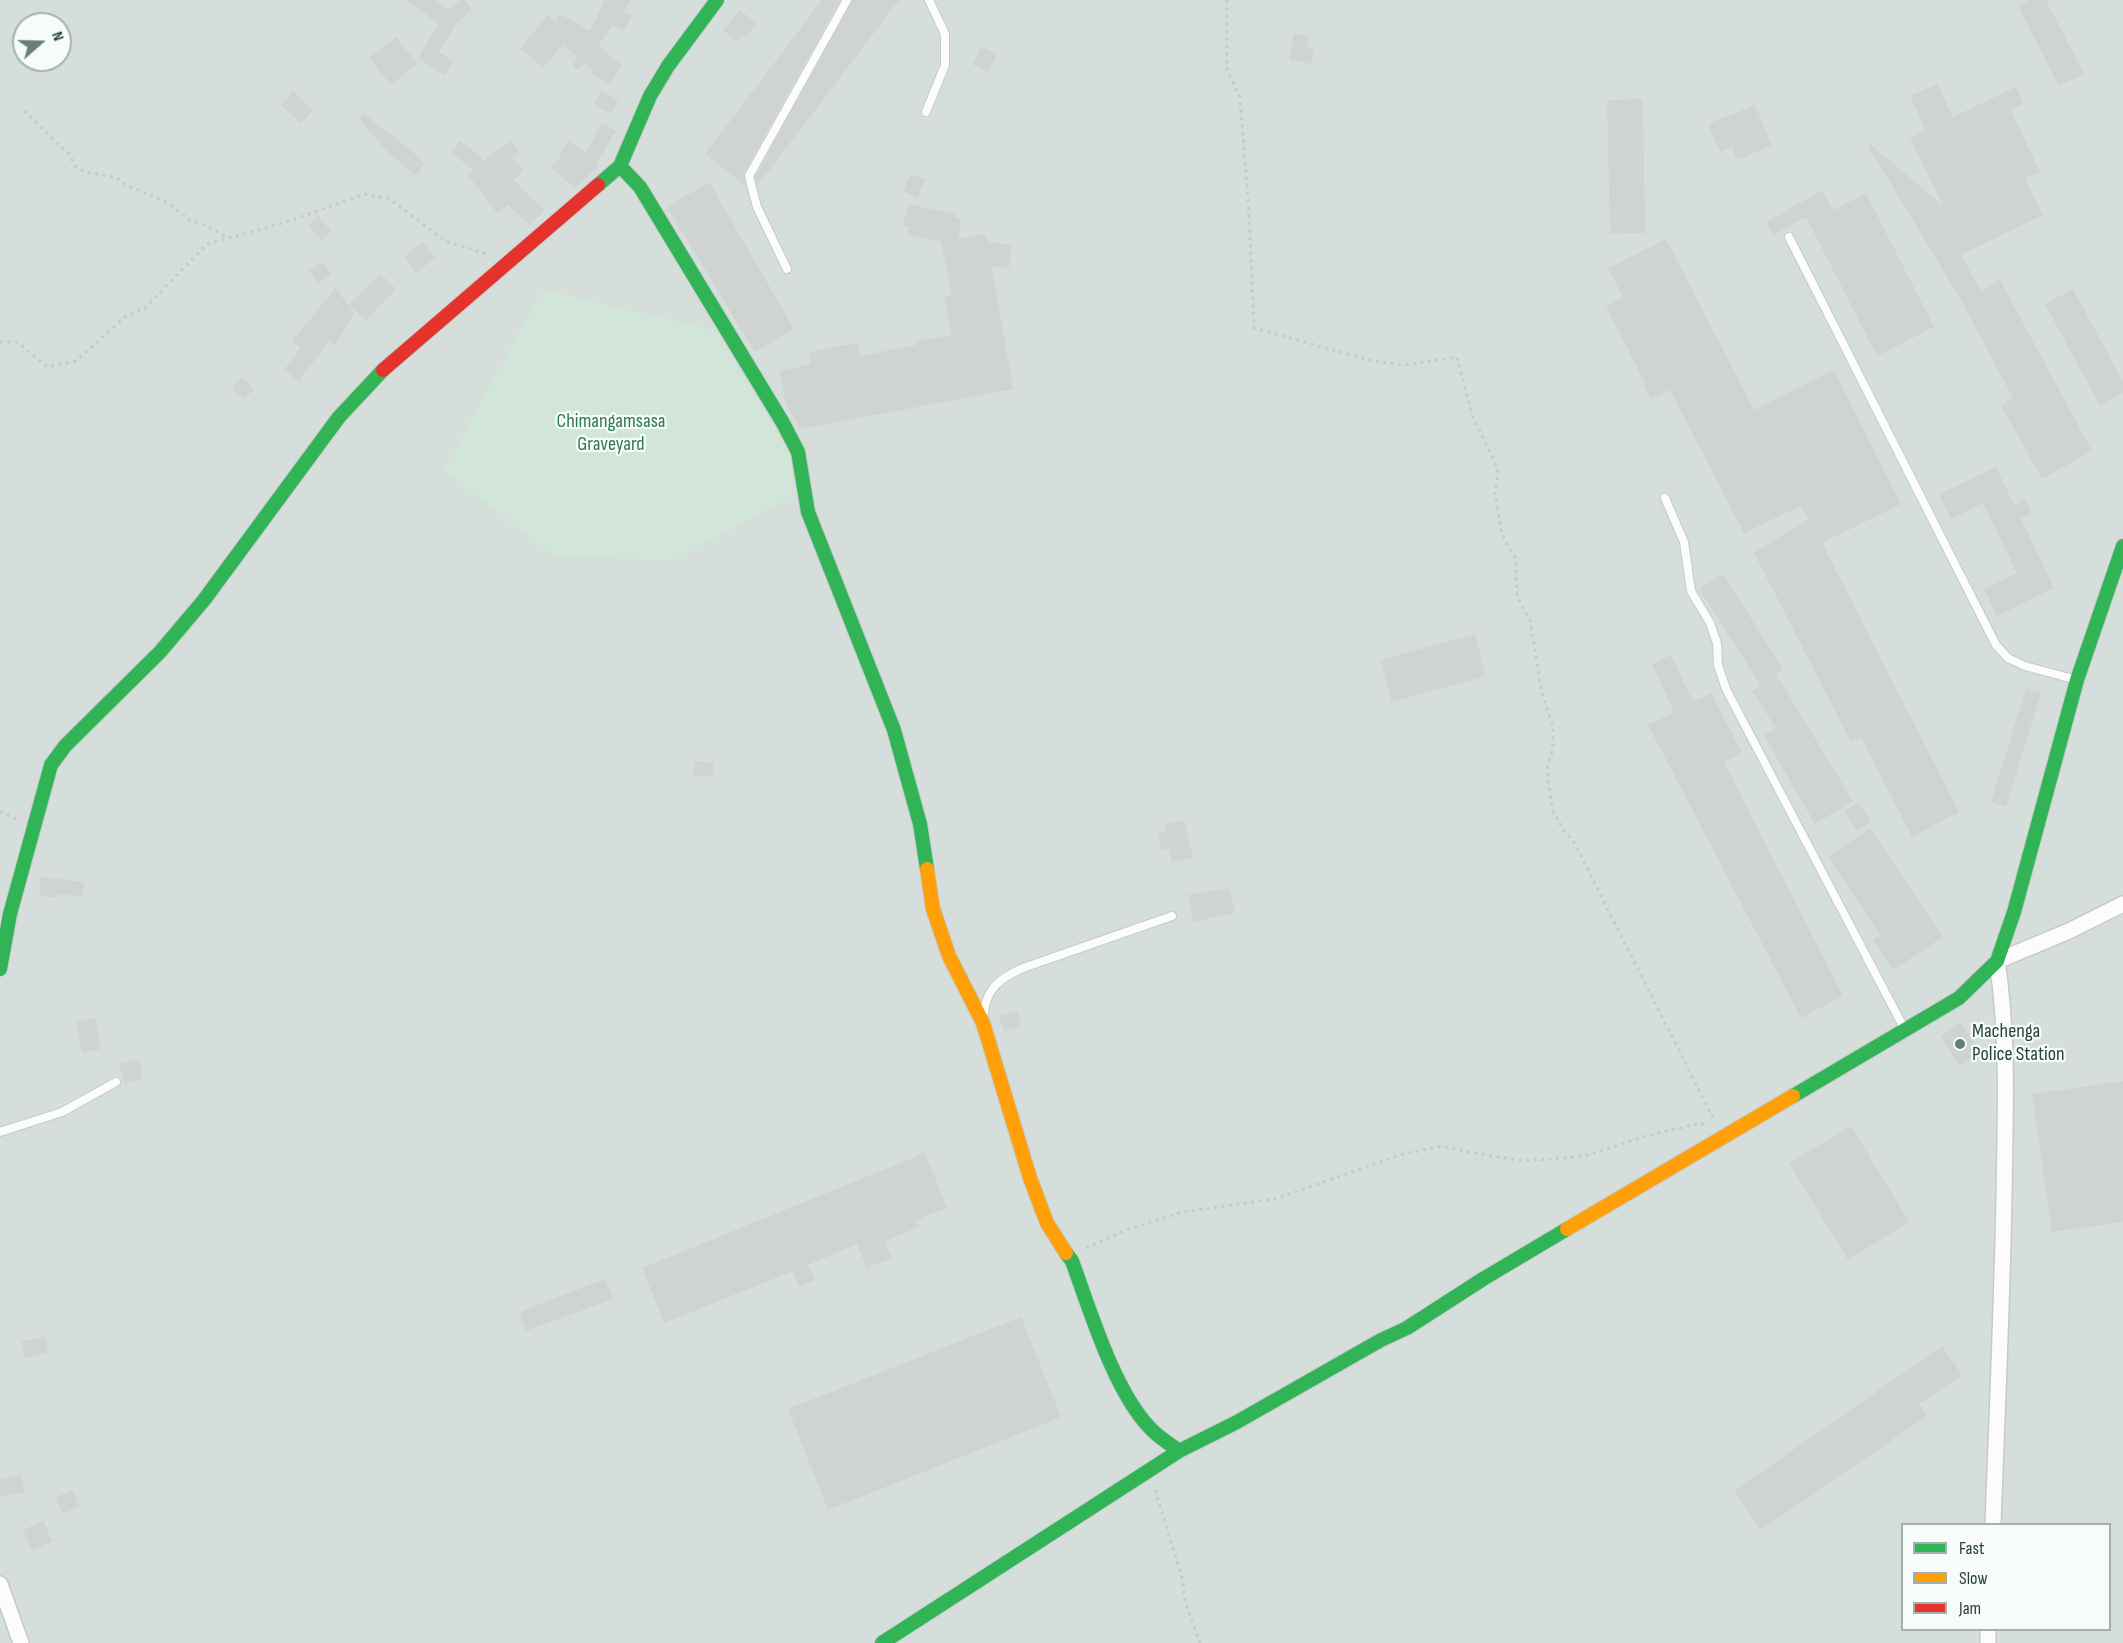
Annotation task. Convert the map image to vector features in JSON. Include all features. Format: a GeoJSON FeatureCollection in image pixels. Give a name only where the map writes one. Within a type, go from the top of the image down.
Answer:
{"type":"FeatureCollection","features":[{"type":"Feature","properties":{"kind":"street"},"geometry":{"type":"LineString","coordinates":[[0,969],[10,914],[27,847],[51,765],[55,759],[65,746],[160,652],[204,600],[339,417],[367,386],[390,363],[620,166],[650,96],[668,66],[717,0]]}},
{"type":"Feature","properties":{"kind":"street"},"geometry":{"type":"LineString","coordinates":[[620,166],[640,187],[741,351],[798,452],[808,512],[894,730],[920,824],[933,909],[949,956],[983,1023],[1030,1178],[1047,1223],[1058,1243],[1072,1261],[1104,1346],[1128,1399],[1150,1428],[1179,1451]]}},
{"type":"Feature","properties":{"kind":"street"},"geometry":{"type":"LineString","coordinates":[[1992,1523],[2001,1308],[2006,1101],[2004,1004],[1997,961],[2014,912],[2078,680],[2123,546]]}},
{"type":"Feature","properties":{"kind":"street"},"geometry":{"type":"LineString","coordinates":[[882,1643],[1179,1451],[1237,1422],[1381,1340],[1407,1328],[1722,1136],[1959,998],[1997,961],[2069,931],[2123,904]]}},
{"type":"Feature","properties":{"kind":"street"},"geometry":{"type":"LineString","coordinates":[[0,1584],[21,1643]]}},
{"type":"Feature","properties":{"kind":"lane"},"geometry":{"type":"LineString","coordinates":[[787,269],[757,207],[749,176],[847,0]]}},
{"type":"Feature","properties":{"kind":"lane"},"geometry":{"type":"LineString","coordinates":[[926,112],[945,65],[945,34],[929,0]]}},
{"type":"Feature","properties":{"kind":"lane"},"geometry":{"type":"LineString","coordinates":[[1789,237],[1996,645],[2008,658],[2025,666],[2078,680]]}},
{"type":"Feature","properties":{"kind":"lane"},"geometry":{"type":"LineString","coordinates":[[1665,498],[1684,542],[1691,591],[1710,623],[1717,643],[1718,665],[1726,689],[1905,1031]]}},
{"type":"Feature","properties":{"kind":"lane"},"geometry":{"type":"LineString","coordinates":[[983,1023],[985,1003],[991,988],[1005,976],[1172,916]]}},
{"type":"Feature","properties":{"kind":"lane"},"geometry":{"type":"LineString","coordinates":[[0,1132],[62,1112],[116,1082]]}},
{"type":"Feature","properties":{"kind":"path"},"geometry":{"type":"LineString","coordinates":[[1227,0],[1227,69],[1240,98],[1249,213],[1254,328],[1373,361],[1404,365],[1457,357],[1472,415],[1498,469],[1495,494],[1502,535],[1516,559],[1518,597],[1530,620],[1542,693],[1553,726],[1553,747],[1547,770],[1552,809],[1564,831],[1574,842],[1722,1136]]}},
{"type":"Feature","properties":{"kind":"path"},"geometry":{"type":"LineString","coordinates":[[24,111],[69,154],[75,166],[86,172],[117,178],[126,185],[166,202],[190,220],[207,226],[228,238]]}},
{"type":"Feature","properties":{"kind":"path"},"geometry":{"type":"LineString","coordinates":[[0,342],[17,342],[48,367],[76,361],[126,316],[146,308],[207,244],[296,219],[365,194],[390,199],[445,241],[480,253],[515,256]]}},
{"type":"Feature","properties":{"kind":"path"},"geometry":{"type":"LineString","coordinates":[[1058,1243],[1083,1249],[1124,1231],[1182,1212],[1275,1199],[1400,1155],[1441,1146],[1525,1161],[1585,1156],[1646,1136],[1701,1123],[1722,1136]]}},
{"type":"Feature","properties":{"kind":"path"},"geometry":{"type":"LineString","coordinates":[[1148,1471],[1175,1552],[1183,1581],[1183,1595],[1200,1643]]}},
{"type":"Feature","properties":{"kind":"shaded area"},"geometry":{"type":"Polygon","coordinates":[[[0,0],[2123,0],[2123,1643],[0,1643],[0,0]]]}},
{"type":"Feature","properties":{"kind":"green space","name":"Chimangamsasa Graveyard"},"geometry":{"type":"Polygon","coordinates":[[[543,290],[716,331],[792,456],[792,496],[673,560],[555,556],[444,470],[543,290]]]}},
{"type":"Feature","properties":{"kind":"building"},"geometry":{"type":"Polygon","coordinates":[[[406,0],[435,0],[449,10],[460,0],[464,0],[472,9],[456,24],[439,52],[453,61],[444,75],[418,58],[439,24],[406,0]]]}},
{"type":"Feature","properties":{"kind":"building"},"geometry":{"type":"Polygon","coordinates":[[[605,0],[631,0],[624,12],[632,15],[624,31],[613,26],[598,45],[622,66],[609,85],[590,73],[592,69],[584,63],[578,70],[573,66],[577,57],[563,45],[543,67],[520,49],[548,14],[555,23],[560,14],[590,31],[605,0]]]}},
{"type":"Feature","properties":{"kind":"building"},"geometry":{"type":"Polygon","coordinates":[[[822,0],[840,0],[744,173],[745,185],[705,154],[822,0]]]}},
{"type":"Feature","properties":{"kind":"building"},"geometry":{"type":"Polygon","coordinates":[[[853,0],[899,0],[758,185],[755,177],[853,0]]]}},
{"type":"Feature","properties":{"kind":"building"},"geometry":{"type":"Polygon","coordinates":[[[2030,0],[2046,0],[2084,74],[2059,86],[2018,6],[2030,0]]]}},
{"type":"Feature","properties":{"kind":"building"},"geometry":{"type":"Polygon","coordinates":[[[740,10],[757,24],[745,38],[742,35],[737,42],[723,30],[740,10]]]}},
{"type":"Feature","properties":{"kind":"building"},"geometry":{"type":"Polygon","coordinates":[[[1294,33],[1309,36],[1307,47],[1314,49],[1312,64],[1289,60],[1294,33]]]}},
{"type":"Feature","properties":{"kind":"building"},"geometry":{"type":"Polygon","coordinates":[[[396,37],[417,63],[391,85],[369,58],[396,37]]]}},
{"type":"Feature","properties":{"kind":"building"},"geometry":{"type":"Polygon","coordinates":[[[981,47],[997,54],[989,72],[973,65],[981,47]]]}},
{"type":"Feature","properties":{"kind":"building"},"geometry":{"type":"Polygon","coordinates":[[[1937,84],[1953,117],[2016,87],[2023,104],[2010,109],[2040,172],[2025,178],[2043,215],[1961,255],[1981,291],[2000,280],[2092,451],[2042,479],[2001,405],[2013,398],[1962,302],[1868,146],[1870,144],[1943,206],[1910,138],[1926,130],[1910,96],[1937,84]]]}},
{"type":"Feature","properties":{"kind":"building"},"geometry":{"type":"Polygon","coordinates":[[[293,91],[313,110],[301,123],[281,105],[293,91]]]}},
{"type":"Feature","properties":{"kind":"building"},"geometry":{"type":"Polygon","coordinates":[[[601,91],[618,100],[611,114],[594,105],[601,91]]]}},
{"type":"Feature","properties":{"kind":"building"},"geometry":{"type":"Polygon","coordinates":[[[1643,99],[1645,233],[1610,234],[1607,100],[1643,99]]]}},
{"type":"Feature","properties":{"kind":"building"},"geometry":{"type":"Polygon","coordinates":[[[1755,105],[1772,145],[1737,160],[1732,147],[1720,152],[1708,124],[1755,105]]]}},
{"type":"Feature","properties":{"kind":"building"},"geometry":{"type":"Polygon","coordinates":[[[363,113],[414,153],[424,164],[416,176],[388,152],[358,118],[363,113]]]}},
{"type":"Feature","properties":{"kind":"building"},"geometry":{"type":"Polygon","coordinates":[[[602,123],[616,131],[596,163],[599,167],[574,188],[551,167],[562,155],[559,154],[569,140],[586,152],[602,123]]]}},
{"type":"Feature","properties":{"kind":"building"},"geometry":{"type":"Polygon","coordinates":[[[460,141],[479,155],[483,161],[511,141],[520,152],[512,158],[524,171],[513,180],[544,210],[530,225],[508,205],[497,213],[468,175],[474,171],[451,152],[460,141]]]}},
{"type":"Feature","properties":{"kind":"building"},"geometry":{"type":"Polygon","coordinates":[[[910,174],[925,179],[918,198],[903,192],[910,174]]]}},
{"type":"Feature","properties":{"kind":"building"},"geometry":{"type":"Polygon","coordinates":[[[709,182],[794,329],[755,352],[667,207],[709,182]]]}},
{"type":"Feature","properties":{"kind":"building"},"geometry":{"type":"Polygon","coordinates":[[[1822,190],[1833,210],[1866,193],[1934,327],[1877,356],[1806,217],[1773,235],[1766,222],[1822,190]]]}},
{"type":"Feature","properties":{"kind":"building"},"geometry":{"type":"Polygon","coordinates":[[[908,204],[955,214],[954,217],[961,219],[958,239],[986,234],[988,242],[1012,245],[1009,268],[992,266],[1013,389],[800,429],[786,404],[780,371],[811,364],[809,352],[857,343],[860,356],[916,345],[915,341],[951,335],[944,297],[952,296],[941,242],[907,235],[909,227],[903,226],[908,204]]]}},
{"type":"Feature","properties":{"kind":"building"},"geometry":{"type":"Polygon","coordinates":[[[318,216],[331,231],[321,240],[308,225],[318,216]]]}},
{"type":"Feature","properties":{"kind":"building"},"geometry":{"type":"Polygon","coordinates":[[[1666,239],[1754,410],[1834,370],[1901,504],[1822,543],[1959,812],[1912,837],[1861,737],[1851,742],[1754,553],[1808,519],[1801,506],[1744,533],[1670,390],[1651,399],[1606,306],[1623,297],[1608,268],[1666,239]]]}},
{"type":"Feature","properties":{"kind":"building"},"geometry":{"type":"Polygon","coordinates":[[[422,242],[435,257],[417,273],[404,258],[422,242]]]}},
{"type":"Feature","properties":{"kind":"building"},"geometry":{"type":"Polygon","coordinates":[[[323,262],[331,275],[317,284],[309,270],[323,262]]]}},
{"type":"Feature","properties":{"kind":"building"},"geometry":{"type":"Polygon","coordinates":[[[381,274],[396,289],[366,320],[349,305],[381,274]]]}},
{"type":"Feature","properties":{"kind":"building"},"geometry":{"type":"Polygon","coordinates":[[[336,288],[354,314],[335,345],[329,341],[299,381],[284,370],[300,348],[292,341],[336,288]]]}},
{"type":"Feature","properties":{"kind":"building"},"geometry":{"type":"Polygon","coordinates":[[[2073,289],[2123,382],[2123,393],[2100,406],[2045,304],[2073,289]]]}},
{"type":"Feature","properties":{"kind":"building"},"geometry":{"type":"Polygon","coordinates":[[[242,377],[254,390],[243,399],[232,387],[242,377]]]}},
{"type":"Feature","properties":{"kind":"building"},"geometry":{"type":"Polygon","coordinates":[[[1996,467],[2014,505],[2025,499],[2031,513],[2021,519],[2054,588],[1997,616],[1984,589],[2017,573],[1983,503],[1951,519],[1939,494],[1996,467]]]}},
{"type":"Feature","properties":{"kind":"building"},"geometry":{"type":"Polygon","coordinates":[[[1723,574],[1783,669],[1776,674],[1853,801],[1815,824],[1764,736],[1776,728],[1752,691],[1761,686],[1699,589],[1723,574]]]}},
{"type":"Feature","properties":{"kind":"building"},"geometry":{"type":"Polygon","coordinates":[[[1475,634],[1486,676],[1392,702],[1380,660],[1475,634]]]}},
{"type":"Feature","properties":{"kind":"building"},"geometry":{"type":"Polygon","coordinates":[[[1671,655],[1693,702],[1711,693],[1742,753],[1724,762],[1843,996],[1801,1018],[1648,725],[1674,712],[1652,664],[1671,655]]]}},
{"type":"Feature","properties":{"kind":"building"},"geometry":{"type":"Polygon","coordinates":[[[2026,688],[2041,693],[2006,807],[1991,802],[2026,688]]]}},
{"type":"Feature","properties":{"kind":"building"},"geometry":{"type":"Polygon","coordinates":[[[695,761],[714,763],[712,777],[693,775],[695,761]]]}},
{"type":"Feature","properties":{"kind":"building"},"geometry":{"type":"Polygon","coordinates":[[[1858,802],[1871,822],[1857,831],[1844,811],[1858,802]]]}},
{"type":"Feature","properties":{"kind":"building"},"geometry":{"type":"Polygon","coordinates":[[[1184,820],[1193,858],[1172,862],[1169,849],[1162,851],[1158,833],[1165,832],[1164,825],[1184,820]]]}},
{"type":"Feature","properties":{"kind":"building"},"geometry":{"type":"Polygon","coordinates":[[[1870,828],[1943,937],[1893,970],[1873,940],[1880,935],[1828,857],[1870,828]]]}},
{"type":"Feature","properties":{"kind":"building"},"geometry":{"type":"Polygon","coordinates":[[[41,877],[84,882],[83,897],[58,894],[58,898],[39,896],[41,877]]]}},
{"type":"Feature","properties":{"kind":"building"},"geometry":{"type":"Polygon","coordinates":[[[1230,888],[1235,913],[1193,922],[1188,895],[1230,888]]]}},
{"type":"Feature","properties":{"kind":"building"},"geometry":{"type":"Polygon","coordinates":[[[1017,1011],[1022,1026],[1004,1031],[999,1016],[1017,1011]]]}},
{"type":"Feature","properties":{"kind":"building"},"geometry":{"type":"Polygon","coordinates":[[[95,1018],[101,1049],[82,1053],[76,1021],[95,1018]]]}},
{"type":"Feature","properties":{"kind":"building","name":"Machenga Police Station"},"geometry":{"type":"Polygon","coordinates":[[[1961,1022],[1980,1053],[1959,1066],[1940,1036],[1961,1022]]]}},
{"type":"Feature","properties":{"kind":"building"},"geometry":{"type":"Polygon","coordinates":[[[139,1059],[143,1079],[124,1083],[119,1063],[139,1059]]]}},
{"type":"Feature","properties":{"kind":"building"},"geometry":{"type":"Polygon","coordinates":[[[2123,1081],[2123,1222],[2052,1232],[2032,1094],[2123,1081]]]}},
{"type":"Feature","properties":{"kind":"building"},"geometry":{"type":"Polygon","coordinates":[[[1851,1126],[1909,1222],[1848,1260],[1789,1163],[1851,1126]]]}},
{"type":"Feature","properties":{"kind":"building"},"geometry":{"type":"Polygon","coordinates":[[[925,1153],[947,1208],[916,1220],[919,1227],[885,1241],[892,1258],[867,1268],[857,1244],[808,1265],[815,1280],[799,1287],[793,1271],[664,1323],[642,1268],[925,1153]]]}},
{"type":"Feature","properties":{"kind":"building"},"geometry":{"type":"Polygon","coordinates":[[[605,1279],[613,1299],[526,1331],[519,1312],[605,1279]]]}},
{"type":"Feature","properties":{"kind":"building"},"geometry":{"type":"Polygon","coordinates":[[[1021,1317],[1061,1417],[828,1510],[788,1409],[1021,1317]]]}},
{"type":"Feature","properties":{"kind":"building"},"geometry":{"type":"Polygon","coordinates":[[[45,1337],[48,1353],[25,1358],[22,1341],[45,1337]]]}},
{"type":"Feature","properties":{"kind":"building"},"geometry":{"type":"Polygon","coordinates":[[[1942,1346],[1962,1375],[1919,1404],[1927,1416],[1761,1530],[1734,1491],[1942,1346]]]}},
{"type":"Feature","properties":{"kind":"building"},"geometry":{"type":"Polygon","coordinates":[[[21,1475],[24,1492],[0,1497],[0,1479],[21,1475]]]}},
{"type":"Feature","properties":{"kind":"building"},"geometry":{"type":"Polygon","coordinates":[[[73,1490],[79,1507],[62,1514],[56,1497],[73,1490]]]}},
{"type":"Feature","properties":{"kind":"building"},"geometry":{"type":"Polygon","coordinates":[[[43,1521],[52,1541],[32,1551],[23,1530],[43,1521]]]}},
{"type":"Feature","properties":{"kind":"traffic: fast"},"geometry":{"type":"LineString","coordinates":[[598,185],[620,166],[650,96],[668,66],[717,0]]}},
{"type":"Feature","properties":{"kind":"traffic: fast"},"geometry":{"type":"LineString","coordinates":[[620,166],[640,187],[783,423],[798,452],[808,512],[894,730],[920,824],[927,869]]}},
{"type":"Feature","properties":{"kind":"traffic: fast"},"geometry":{"type":"LineString","coordinates":[[0,969],[10,914],[51,765],[65,746],[160,652],[204,600],[339,417],[383,370]]}},
{"type":"Feature","properties":{"kind":"traffic: fast"},"geometry":{"type":"LineString","coordinates":[[1793,1096],[1959,998],[1997,961],[2014,912],[2077,680],[2123,546]]}},
{"type":"Feature","properties":{"kind":"traffic: fast"},"geometry":{"type":"LineString","coordinates":[[882,1643],[1179,1451],[1237,1422],[1381,1340],[1407,1328],[1567,1229]]}},
{"type":"Feature","properties":{"kind":"traffic: fast"},"geometry":{"type":"LineString","coordinates":[[1066,1253],[1072,1261],[1104,1349],[1125,1393],[1150,1428],[1179,1451]]}},
{"type":"Feature","properties":{"kind":"traffic: slow"},"geometry":{"type":"LineString","coordinates":[[927,869],[933,909],[949,956],[983,1023],[1030,1178],[1047,1223],[1066,1253]]}},
{"type":"Feature","properties":{"kind":"traffic: slow"},"geometry":{"type":"LineString","coordinates":[[1567,1229],[1793,1096]]}},
{"type":"Feature","properties":{"kind":"traffic: jam"},"geometry":{"type":"LineString","coordinates":[[383,370],[598,185]]}},
{"type":"Feature","properties":{"kind":"place","name":"Machenga Police Station"},"geometry":{"type":"Point","coordinates":[1960,1044]}}]}
